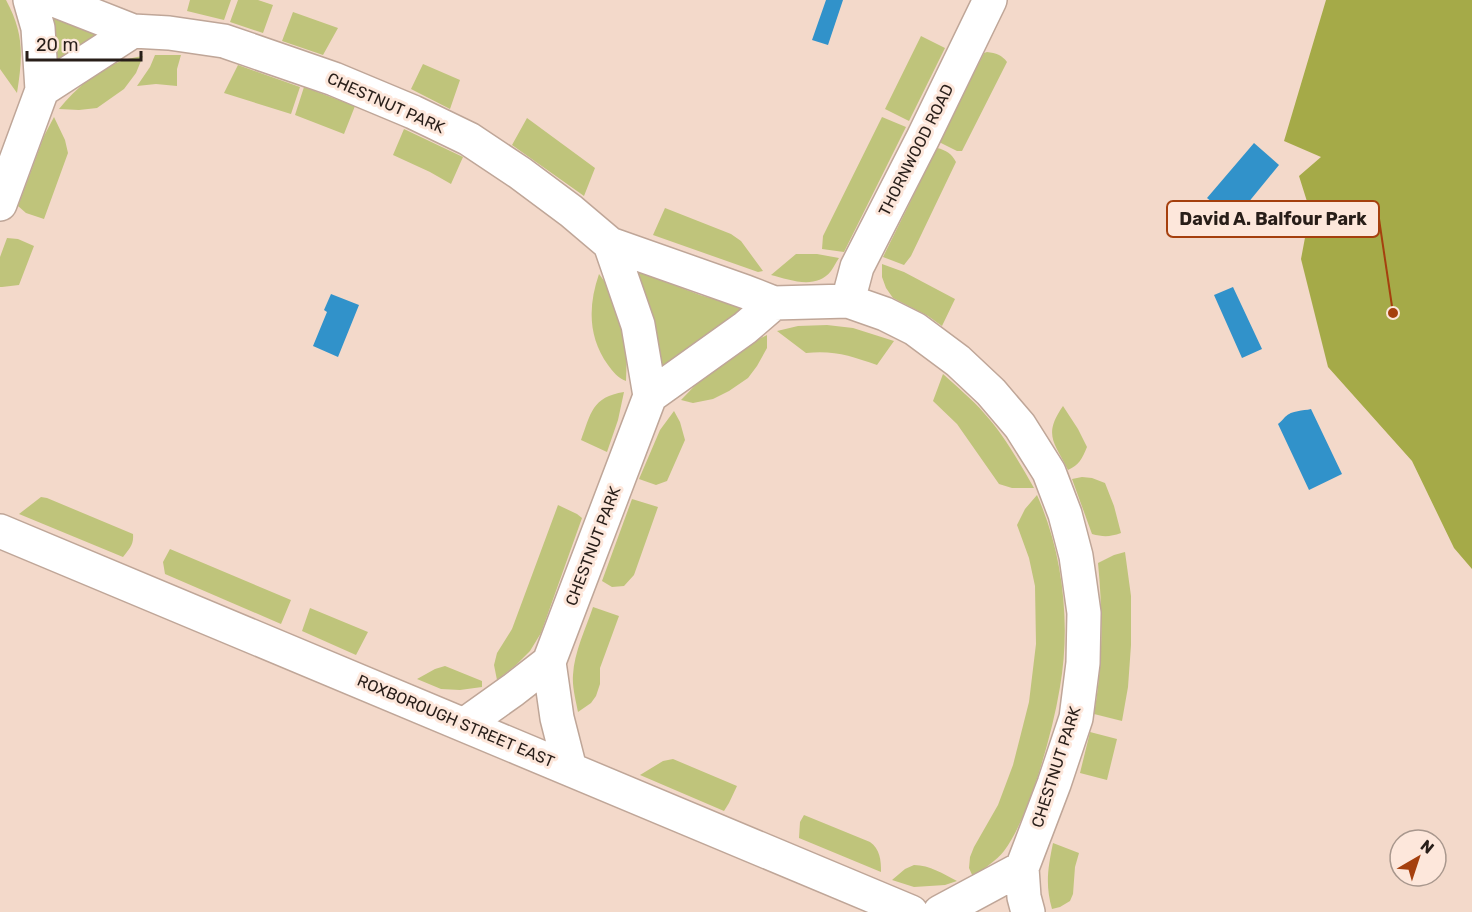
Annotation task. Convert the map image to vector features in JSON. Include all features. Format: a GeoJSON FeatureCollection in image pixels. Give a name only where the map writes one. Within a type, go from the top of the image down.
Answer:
{"type":"FeatureCollection","features":[{"type":"Feature","properties":{"kind":"street"},"geometry":{"type":"LineString","coordinates":[[0,204],[42,90],[38,28],[30,0]]}},
{"type":"Feature","properties":{"kind":"street","name":"CHESTNUT PARK"},"geometry":{"type":"LineString","coordinates":[[54,0],[133,31],[169,33],[224,41],[334,79],[404,107],[469,140],[520,173],[610,244],[774,303],[848,301],[885,314],[922,334],[958,361],[991,392],[1020,426],[1049,472],[1065,514],[1076,556],[1084,613],[1083,663],[1076,718],[1022,868],[1024,897],[1028,912]]}},
{"type":"Feature","properties":{"kind":"street","name":"THORNWOOD ROAD"},"geometry":{"type":"LineString","coordinates":[[848,301],[857,267],[990,0]]}},
{"type":"Feature","properties":{"kind":"street"},"geometry":{"type":"LineString","coordinates":[[42,90],[133,31]]}},
{"type":"Feature","properties":{"kind":"street"},"geometry":{"type":"LineString","coordinates":[[610,244],[638,325],[650,396],[745,328],[774,303]]}},
{"type":"Feature","properties":{"kind":"street","name":"CHESTNUT PARK"},"geometry":{"type":"LineString","coordinates":[[570,769],[557,718],[549,662],[650,396]]}},
{"type":"Feature","properties":{"kind":"street","name":"ROXBOROUGH STREET EAST"},"geometry":{"type":"LineString","coordinates":[[0,531],[911,912]]}},
{"type":"Feature","properties":{"kind":"street"},"geometry":{"type":"LineString","coordinates":[[464,725],[549,662]]}},
{"type":"Feature","properties":{"kind":"street"},"geometry":{"type":"LineString","coordinates":[[940,912],[1022,868]]}},
{"type":"Feature","properties":{"kind":"green space"},"geometry":{"type":"Polygon","coordinates":[[[0,0],[6,0],[19,34],[21,56],[17,93],[0,69],[0,0]]]}},
{"type":"Feature","properties":{"kind":"green space"},"geometry":{"type":"Polygon","coordinates":[[[190,0],[231,0],[224,20],[187,11],[190,0]]]}},
{"type":"Feature","properties":{"kind":"green space"},"geometry":{"type":"Polygon","coordinates":[[[238,0],[258,0],[273,5],[263,33],[230,22],[238,0]]]}},
{"type":"Feature","properties":{"kind":"green space"},"geometry":{"type":"Polygon","coordinates":[[[1326,0],[1472,0],[1472,569],[1454,548],[1412,461],[1328,367],[1301,259],[1310,211],[1299,176],[1321,157],[1284,141],[1326,0]]]}},
{"type":"Feature","properties":{"kind":"green space"},"geometry":{"type":"Polygon","coordinates":[[[293,12],[338,28],[323,55],[282,41],[293,12]]]}},
{"type":"Feature","properties":{"kind":"green space"},"geometry":{"type":"Polygon","coordinates":[[[53,15],[104,32],[55,67],[49,16],[53,15]]]}},
{"type":"Feature","properties":{"kind":"green space"},"geometry":{"type":"Polygon","coordinates":[[[921,36],[945,48],[909,121],[885,109],[921,36]]]}},
{"type":"Feature","properties":{"kind":"green space"},"geometry":{"type":"Polygon","coordinates":[[[984,53],[998,55],[1007,62],[962,151],[957,151],[939,142],[984,53]]]}},
{"type":"Feature","properties":{"kind":"green space"},"geometry":{"type":"Polygon","coordinates":[[[155,55],[181,55],[177,69],[177,86],[156,84],[137,86],[155,55]]]}},
{"type":"Feature","properties":{"kind":"green space"},"geometry":{"type":"Polygon","coordinates":[[[143,56],[136,73],[124,89],[97,108],[59,109],[96,74],[124,60],[143,56]]]}},
{"type":"Feature","properties":{"kind":"green space"},"geometry":{"type":"Polygon","coordinates":[[[423,64],[460,80],[450,109],[411,89],[423,64]]]}},
{"type":"Feature","properties":{"kind":"green space"},"geometry":{"type":"Polygon","coordinates":[[[238,65],[300,87],[291,114],[224,93],[238,65]]]}},
{"type":"Feature","properties":{"kind":"green space"},"geometry":{"type":"Polygon","coordinates":[[[304,87],[355,106],[344,134],[295,115],[304,87]]]}},
{"type":"Feature","properties":{"kind":"green space"},"geometry":{"type":"Polygon","coordinates":[[[54,117],[65,140],[68,153],[44,219],[26,213],[18,206],[44,136],[54,117]]]}},
{"type":"Feature","properties":{"kind":"green space"},"geometry":{"type":"Polygon","coordinates":[[[882,117],[906,127],[844,252],[822,249],[823,236],[882,117]]]}},
{"type":"Feature","properties":{"kind":"green space"},"geometry":{"type":"Polygon","coordinates":[[[527,118],[595,168],[584,196],[512,145],[527,118]]]}},
{"type":"Feature","properties":{"kind":"green space"},"geometry":{"type":"Polygon","coordinates":[[[404,129],[463,157],[451,184],[393,155],[404,129]]]}},
{"type":"Feature","properties":{"kind":"green space"},"geometry":{"type":"Polygon","coordinates":[[[937,148],[948,153],[956,162],[911,256],[904,265],[883,257],[937,148]]]}},
{"type":"Feature","properties":{"kind":"green space"},"geometry":{"type":"Polygon","coordinates":[[[665,208],[731,234],[741,241],[763,271],[758,272],[653,235],[665,208]]]}},
{"type":"Feature","properties":{"kind":"green space"},"geometry":{"type":"Polygon","coordinates":[[[7,238],[18,239],[34,246],[19,285],[0,287],[0,257],[7,238]]]}},
{"type":"Feature","properties":{"kind":"green space"},"geometry":{"type":"Polygon","coordinates":[[[796,254],[817,254],[839,258],[825,277],[810,282],[771,275],[796,254]]]}},
{"type":"Feature","properties":{"kind":"green space"},"geometry":{"type":"Polygon","coordinates":[[[882,264],[904,272],[955,299],[942,326],[893,298],[882,277],[882,264]]]}},
{"type":"Feature","properties":{"kind":"green space"},"geometry":{"type":"Polygon","coordinates":[[[640,272],[700,295],[744,308],[706,335],[659,378],[638,275],[640,272]]]}},
{"type":"Feature","properties":{"kind":"green space"},"geometry":{"type":"Polygon","coordinates":[[[599,274],[611,290],[619,311],[627,350],[626,381],[608,365],[601,354],[593,332],[593,298],[599,274]]]}},
{"type":"Feature","properties":{"kind":"green space"},"geometry":{"type":"Polygon","coordinates":[[[827,325],[853,328],[894,341],[877,365],[842,354],[806,353],[777,331],[798,326],[827,325]]]}},
{"type":"Feature","properties":{"kind":"green space"},"geometry":{"type":"Polygon","coordinates":[[[767,335],[767,348],[748,378],[713,399],[693,403],[681,400],[709,371],[744,346],[767,335]]]}},
{"type":"Feature","properties":{"kind":"green space"},"geometry":{"type":"Polygon","coordinates":[[[943,374],[991,421],[1034,488],[1012,488],[999,484],[957,424],[933,401],[943,374]]]}},
{"type":"Feature","properties":{"kind":"green space"},"geometry":{"type":"Polygon","coordinates":[[[624,392],[618,420],[607,452],[581,440],[591,414],[599,402],[613,394],[624,392]]]}},
{"type":"Feature","properties":{"kind":"green space"},"geometry":{"type":"Polygon","coordinates":[[[1063,406],[1087,447],[1080,461],[1068,470],[1055,445],[1052,432],[1053,424],[1063,406]]]}},
{"type":"Feature","properties":{"kind":"green space"},"geometry":{"type":"Polygon","coordinates":[[[674,411],[685,440],[667,481],[656,485],[639,479],[660,430],[674,411]]]}},
{"type":"Feature","properties":{"kind":"green space"},"geometry":{"type":"Polygon","coordinates":[[[1082,477],[1105,483],[1121,533],[1106,536],[1092,534],[1072,479],[1082,477]]]}},
{"type":"Feature","properties":{"kind":"green space"},"geometry":{"type":"Polygon","coordinates":[[[1037,495],[1053,541],[1062,589],[1065,639],[1060,687],[1041,765],[1019,824],[1004,851],[973,877],[969,868],[970,857],[998,805],[1013,765],[1029,702],[1036,644],[1035,586],[1029,558],[1017,525],[1025,509],[1037,495]]]}},
{"type":"Feature","properties":{"kind":"green space"},"geometry":{"type":"Polygon","coordinates":[[[41,497],[133,534],[131,547],[123,557],[19,514],[41,497]]]}},
{"type":"Feature","properties":{"kind":"green space"},"geometry":{"type":"Polygon","coordinates":[[[632,499],[658,507],[634,575],[624,586],[612,587],[602,581],[632,499]]]}},
{"type":"Feature","properties":{"kind":"green space"},"geometry":{"type":"Polygon","coordinates":[[[558,505],[582,518],[541,633],[530,651],[497,680],[494,665],[497,653],[512,629],[558,505]]]}},
{"type":"Feature","properties":{"kind":"green space"},"geometry":{"type":"Polygon","coordinates":[[[170,549],[291,600],[281,624],[165,574],[163,562],[170,549]]]}},
{"type":"Feature","properties":{"kind":"green space"},"geometry":{"type":"Polygon","coordinates":[[[1125,552],[1131,596],[1131,645],[1128,687],[1122,721],[1094,714],[1101,639],[1098,563],[1125,552]]]}},
{"type":"Feature","properties":{"kind":"green space"},"geometry":{"type":"Polygon","coordinates":[[[593,607],[619,616],[600,668],[600,684],[596,696],[591,703],[578,712],[573,684],[574,666],[593,607]]]}},
{"type":"Feature","properties":{"kind":"green space"},"geometry":{"type":"Polygon","coordinates":[[[310,608],[368,632],[356,655],[302,631],[310,608]]]}},
{"type":"Feature","properties":{"kind":"green space"},"geometry":{"type":"Polygon","coordinates":[[[445,666],[482,681],[482,687],[460,690],[441,689],[417,679],[445,666]]]}},
{"type":"Feature","properties":{"kind":"green space"},"geometry":{"type":"Polygon","coordinates":[[[1090,732],[1117,739],[1107,780],[1080,773],[1090,732]]]}},
{"type":"Feature","properties":{"kind":"green space"},"geometry":{"type":"Polygon","coordinates":[[[673,759],[737,786],[724,811],[640,775],[663,761],[673,759]]]}},
{"type":"Feature","properties":{"kind":"green space"},"geometry":{"type":"Polygon","coordinates":[[[804,815],[870,842],[879,855],[881,872],[799,838],[800,822],[804,815]]]}},
{"type":"Feature","properties":{"kind":"green space"},"geometry":{"type":"Polygon","coordinates":[[[1053,843],[1079,853],[1070,901],[1052,909],[1048,892],[1048,876],[1053,843]]]}},
{"type":"Feature","properties":{"kind":"green space"},"geometry":{"type":"Polygon","coordinates":[[[914,865],[931,868],[957,881],[945,885],[914,887],[892,880],[914,865]]]}},
{"type":"Feature","properties":{"kind":"water"},"geometry":{"type":"Polygon","coordinates":[[[826,0],[843,0],[828,45],[812,40],[826,0]]]}},
{"type":"Feature","properties":{"kind":"water"},"geometry":{"type":"Polygon","coordinates":[[[1254,143],[1279,165],[1234,220],[1207,198],[1254,143]]]}},
{"type":"Feature","properties":{"kind":"water"},"geometry":{"type":"Polygon","coordinates":[[[1233,287],[1262,349],[1242,358],[1214,295],[1233,287]]]}},
{"type":"Feature","properties":{"kind":"water"},"geometry":{"type":"Polygon","coordinates":[[[331,294],[359,305],[338,357],[313,346],[327,312],[324,310],[331,294]]]}},
{"type":"Feature","properties":{"kind":"water"},"geometry":{"type":"Polygon","coordinates":[[[1311,409],[1342,474],[1309,490],[1278,424],[1291,413],[1311,409]]]}},
{"type":"Feature","properties":{"kind":"place","name":"David A. Balfour Park"},"geometry":{"type":"Point","coordinates":[1393,313]}}]}
